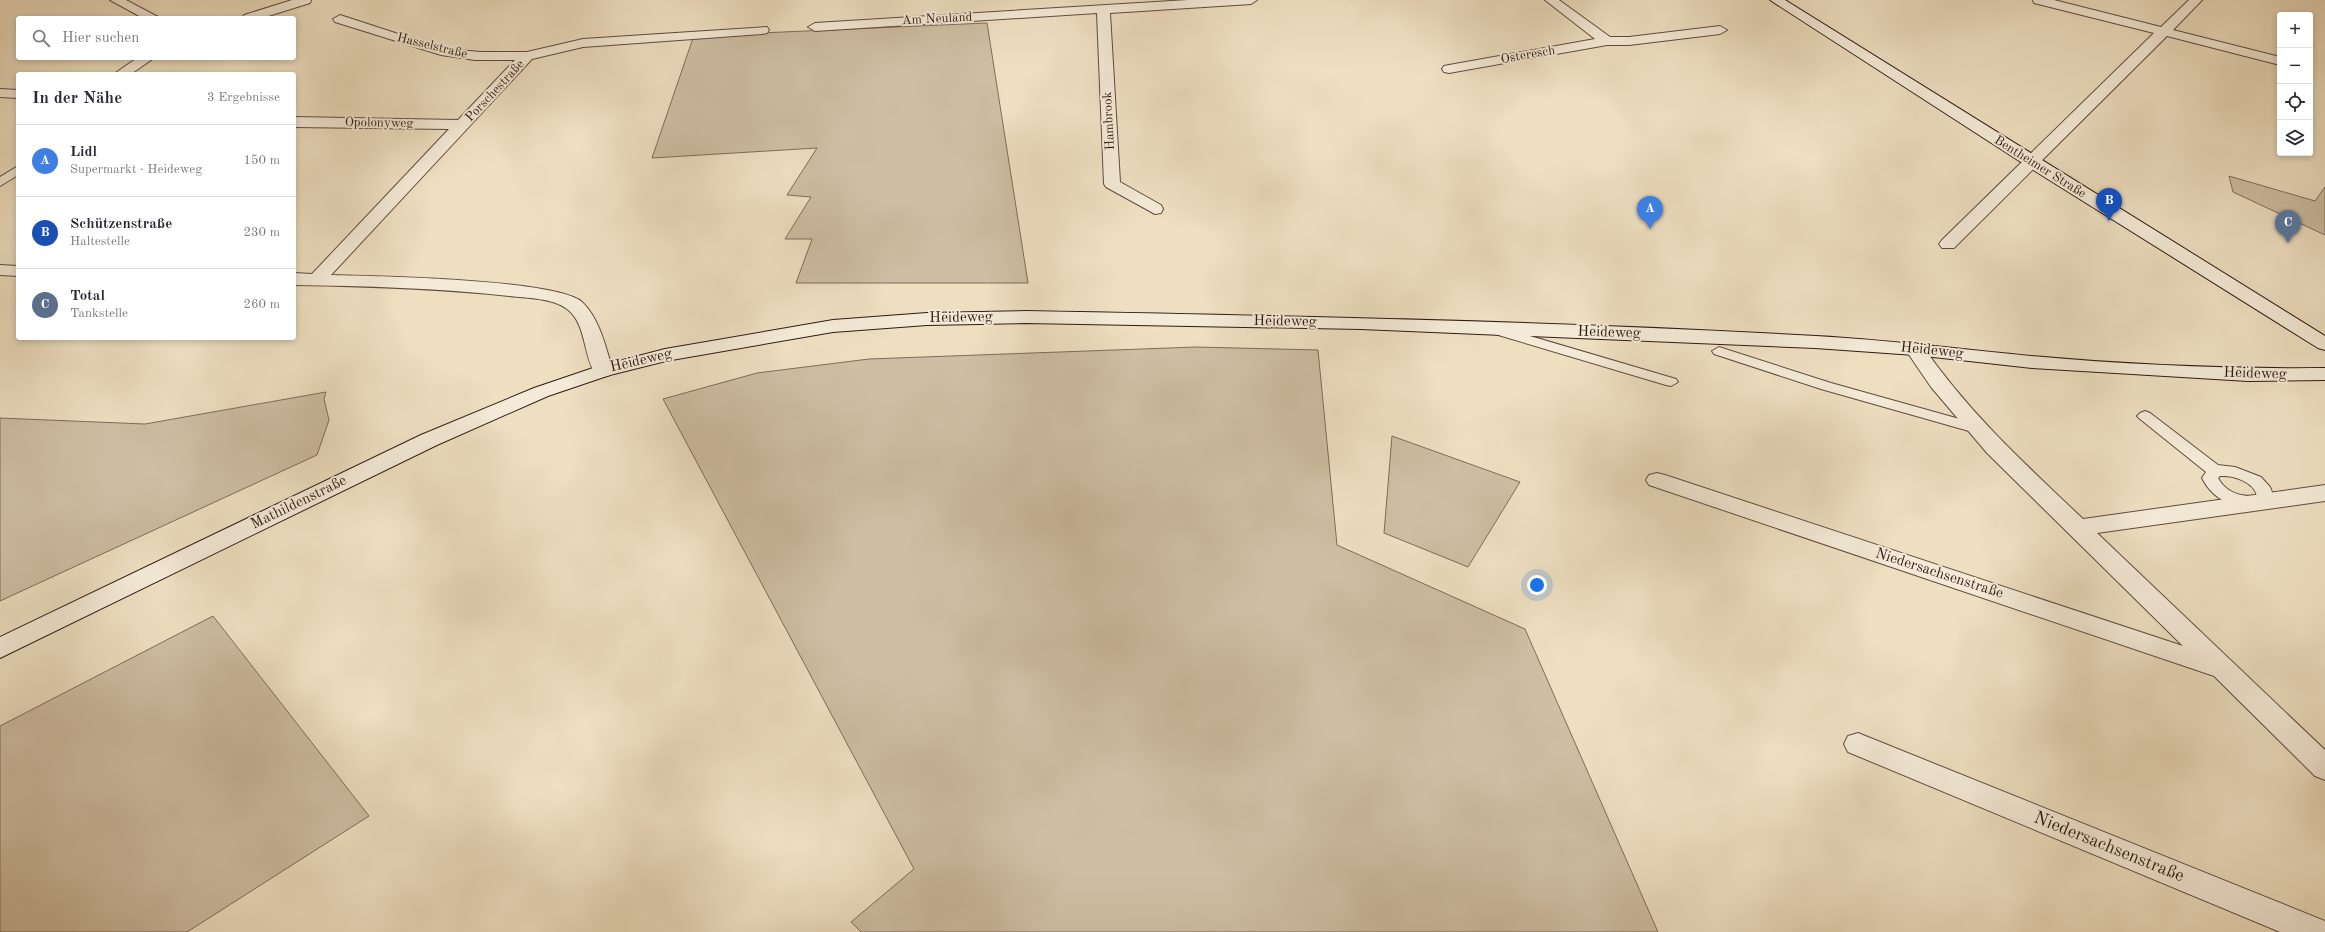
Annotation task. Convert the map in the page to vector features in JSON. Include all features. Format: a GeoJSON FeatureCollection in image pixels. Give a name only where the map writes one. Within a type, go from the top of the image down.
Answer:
{"type":"FeatureCollection","features":[{"type":"Feature","properties":{"kind":"street"},"geometry":{"type":"LineString","coordinates":[[116,0],[149,16]]}},
{"type":"Feature","properties":{"kind":"street"},"geometry":{"type":"LineString","coordinates":[[255,16],[305,0]]}},
{"type":"Feature","properties":{"kind":"street","name":"Am Neuland"},"geometry":{"type":"LineString","coordinates":[[815,27],[1211,1],[1251,0]]}},
{"type":"Feature","properties":{"kind":"street"},"geometry":{"type":"LineString","coordinates":[[1551,0],[1607,41]]}},
{"type":"Feature","properties":{"kind":"street","name":"Bentheimer Straße"},"geometry":{"type":"LineString","coordinates":[[1776,0],[2033,163],[2325,344]]}},
{"type":"Feature","properties":{"kind":"street"},"geometry":{"type":"LineString","coordinates":[[2039,0],[2277,60]]}},
{"type":"Feature","properties":{"kind":"street"},"geometry":{"type":"LineString","coordinates":[[1948,244],[2033,163],[2196,0]]}},
{"type":"Feature","properties":{"kind":"street","name":"Hambrook"},"geometry":{"type":"LineString","coordinates":[[1103,9],[1112,184],[1155,209]]}},
{"type":"Feature","properties":{"kind":"street","name":"Hasselstraße"},"geometry":{"type":"LineString","coordinates":[[340,19],[416,44],[450,52],[474,56],[527,56]]}},
{"type":"Feature","properties":{"kind":"street","name":"Porschestraße"},"geometry":{"type":"LineString","coordinates":[[316,280],[527,56],[583,43],[762,30]]}},
{"type":"Feature","properties":{"kind":"street","name":"Osteresch"},"geometry":{"type":"LineString","coordinates":[[1449,69],[1607,41],[1629,41],[1720,30]]}},
{"type":"Feature","properties":{"kind":"street"},"geometry":{"type":"LineString","coordinates":[[124,72],[144,60]]}},
{"type":"Feature","properties":{"kind":"street"},"geometry":{"type":"LineString","coordinates":[[0,93],[16,94]]}},
{"type":"Feature","properties":{"kind":"street","name":"Opolonyweg"},"geometry":{"type":"LineString","coordinates":[[296,122],[463,125]]}},
{"type":"Feature","properties":{"kind":"street"},"geometry":{"type":"LineString","coordinates":[[0,270],[16,271]]}},
{"type":"Feature","properties":{"kind":"street","name":"Heideweg"},"geometry":{"type":"LineString","coordinates":[[296,279],[472,287],[537,293],[573,304],[587,324],[603,371],[665,355],[811,330],[926,318],[1026,317],[1361,323],[1808,342],[1915,349],[2032,362],[2135,369],[2248,375],[2325,374]]}},
{"type":"Feature","properties":{"kind":"street","name":"Niedersachsenstraße"},"geometry":{"type":"LineString","coordinates":[[1915,349],[1938,384],[1976,428],[2222,669],[2324,765]]}},
{"type":"Feature","properties":{"kind":"street","name":"Mathildenstraße"},"geometry":{"type":"LineString","coordinates":[[0,648],[429,440],[520,401],[603,371]]}},
{"type":"Feature","properties":{"kind":"street","name":"Niedersachsenstraße"},"geometry":{"type":"LineString","coordinates":[[1657,480],[2222,669]]}},
{"type":"Feature","properties":{"kind":"street"},"geometry":{"type":"LineString","coordinates":[[2077,528],[2325,493]]}},
{"type":"Feature","properties":{"kind":"street","name":"Niedersachsenstraße"},"geometry":{"type":"LineString","coordinates":[[1858,744],[2315,932]]}},
{"type":"Feature","properties":{"kind":"lane"},"geometry":{"type":"LineString","coordinates":[[0,182],[16,171]]}},
{"type":"Feature","properties":{"kind":"lane"},"geometry":{"type":"LineString","coordinates":[[1492,329],[1671,382]]}},
{"type":"Feature","properties":{"kind":"lane"},"geometry":{"type":"LineString","coordinates":[[1719,351],[1826,386],[1976,428]]}},
{"type":"Feature","properties":{"kind":"lane"},"geometry":{"type":"LineString","coordinates":[[2145,416],[2215,472],[2239,473],[2256,481],[2262,487],[2266,497],[2258,502],[2241,501],[2220,491],[2210,478],[2215,472]]}},
{"type":"Feature","properties":{"kind":"shaded area"},"geometry":{"type":"Polygon","coordinates":[[[987,23],[1028,283],[796,283],[812,239],[785,239],[811,197],[787,195],[817,148],[652,158],[693,38],[760,33],[987,23]]]}},
{"type":"Feature","properties":{"kind":"shaded area"},"geometry":{"type":"Polygon","coordinates":[[[2229,176],[2315,201],[2325,187],[2325,235],[2233,192],[2229,176]]]}},
{"type":"Feature","properties":{"kind":"shaded area"},"geometry":{"type":"Polygon","coordinates":[[[1196,347],[1318,350],[1337,545],[1525,629],[1658,932],[861,932],[851,922],[914,869],[663,399],[757,373],[869,359],[1196,347]]]}},
{"type":"Feature","properties":{"kind":"shaded area"},"geometry":{"type":"Polygon","coordinates":[[[326,392],[324,399],[329,420],[317,455],[0,601],[0,418],[145,424],[326,392]]]}},
{"type":"Feature","properties":{"kind":"shaded area"},"geometry":{"type":"Polygon","coordinates":[[[1392,436],[1520,482],[1468,567],[1384,533],[1392,436]]]}},
{"type":"Feature","properties":{"kind":"shaded area"},"geometry":{"type":"Polygon","coordinates":[[[213,616],[369,816],[187,932],[0,932],[0,726],[213,616]]]}},
{"type":"Feature","properties":{"kind":"place","name":"Schützenstraße"},"geometry":{"type":"Point","coordinates":[2109,221]}},
{"type":"Feature","properties":{"kind":"place","name":"Lidl"},"geometry":{"type":"Point","coordinates":[1650,229]}},
{"type":"Feature","properties":{"kind":"place","name":"Total"},"geometry":{"type":"Point","coordinates":[2288,243]}}]}
